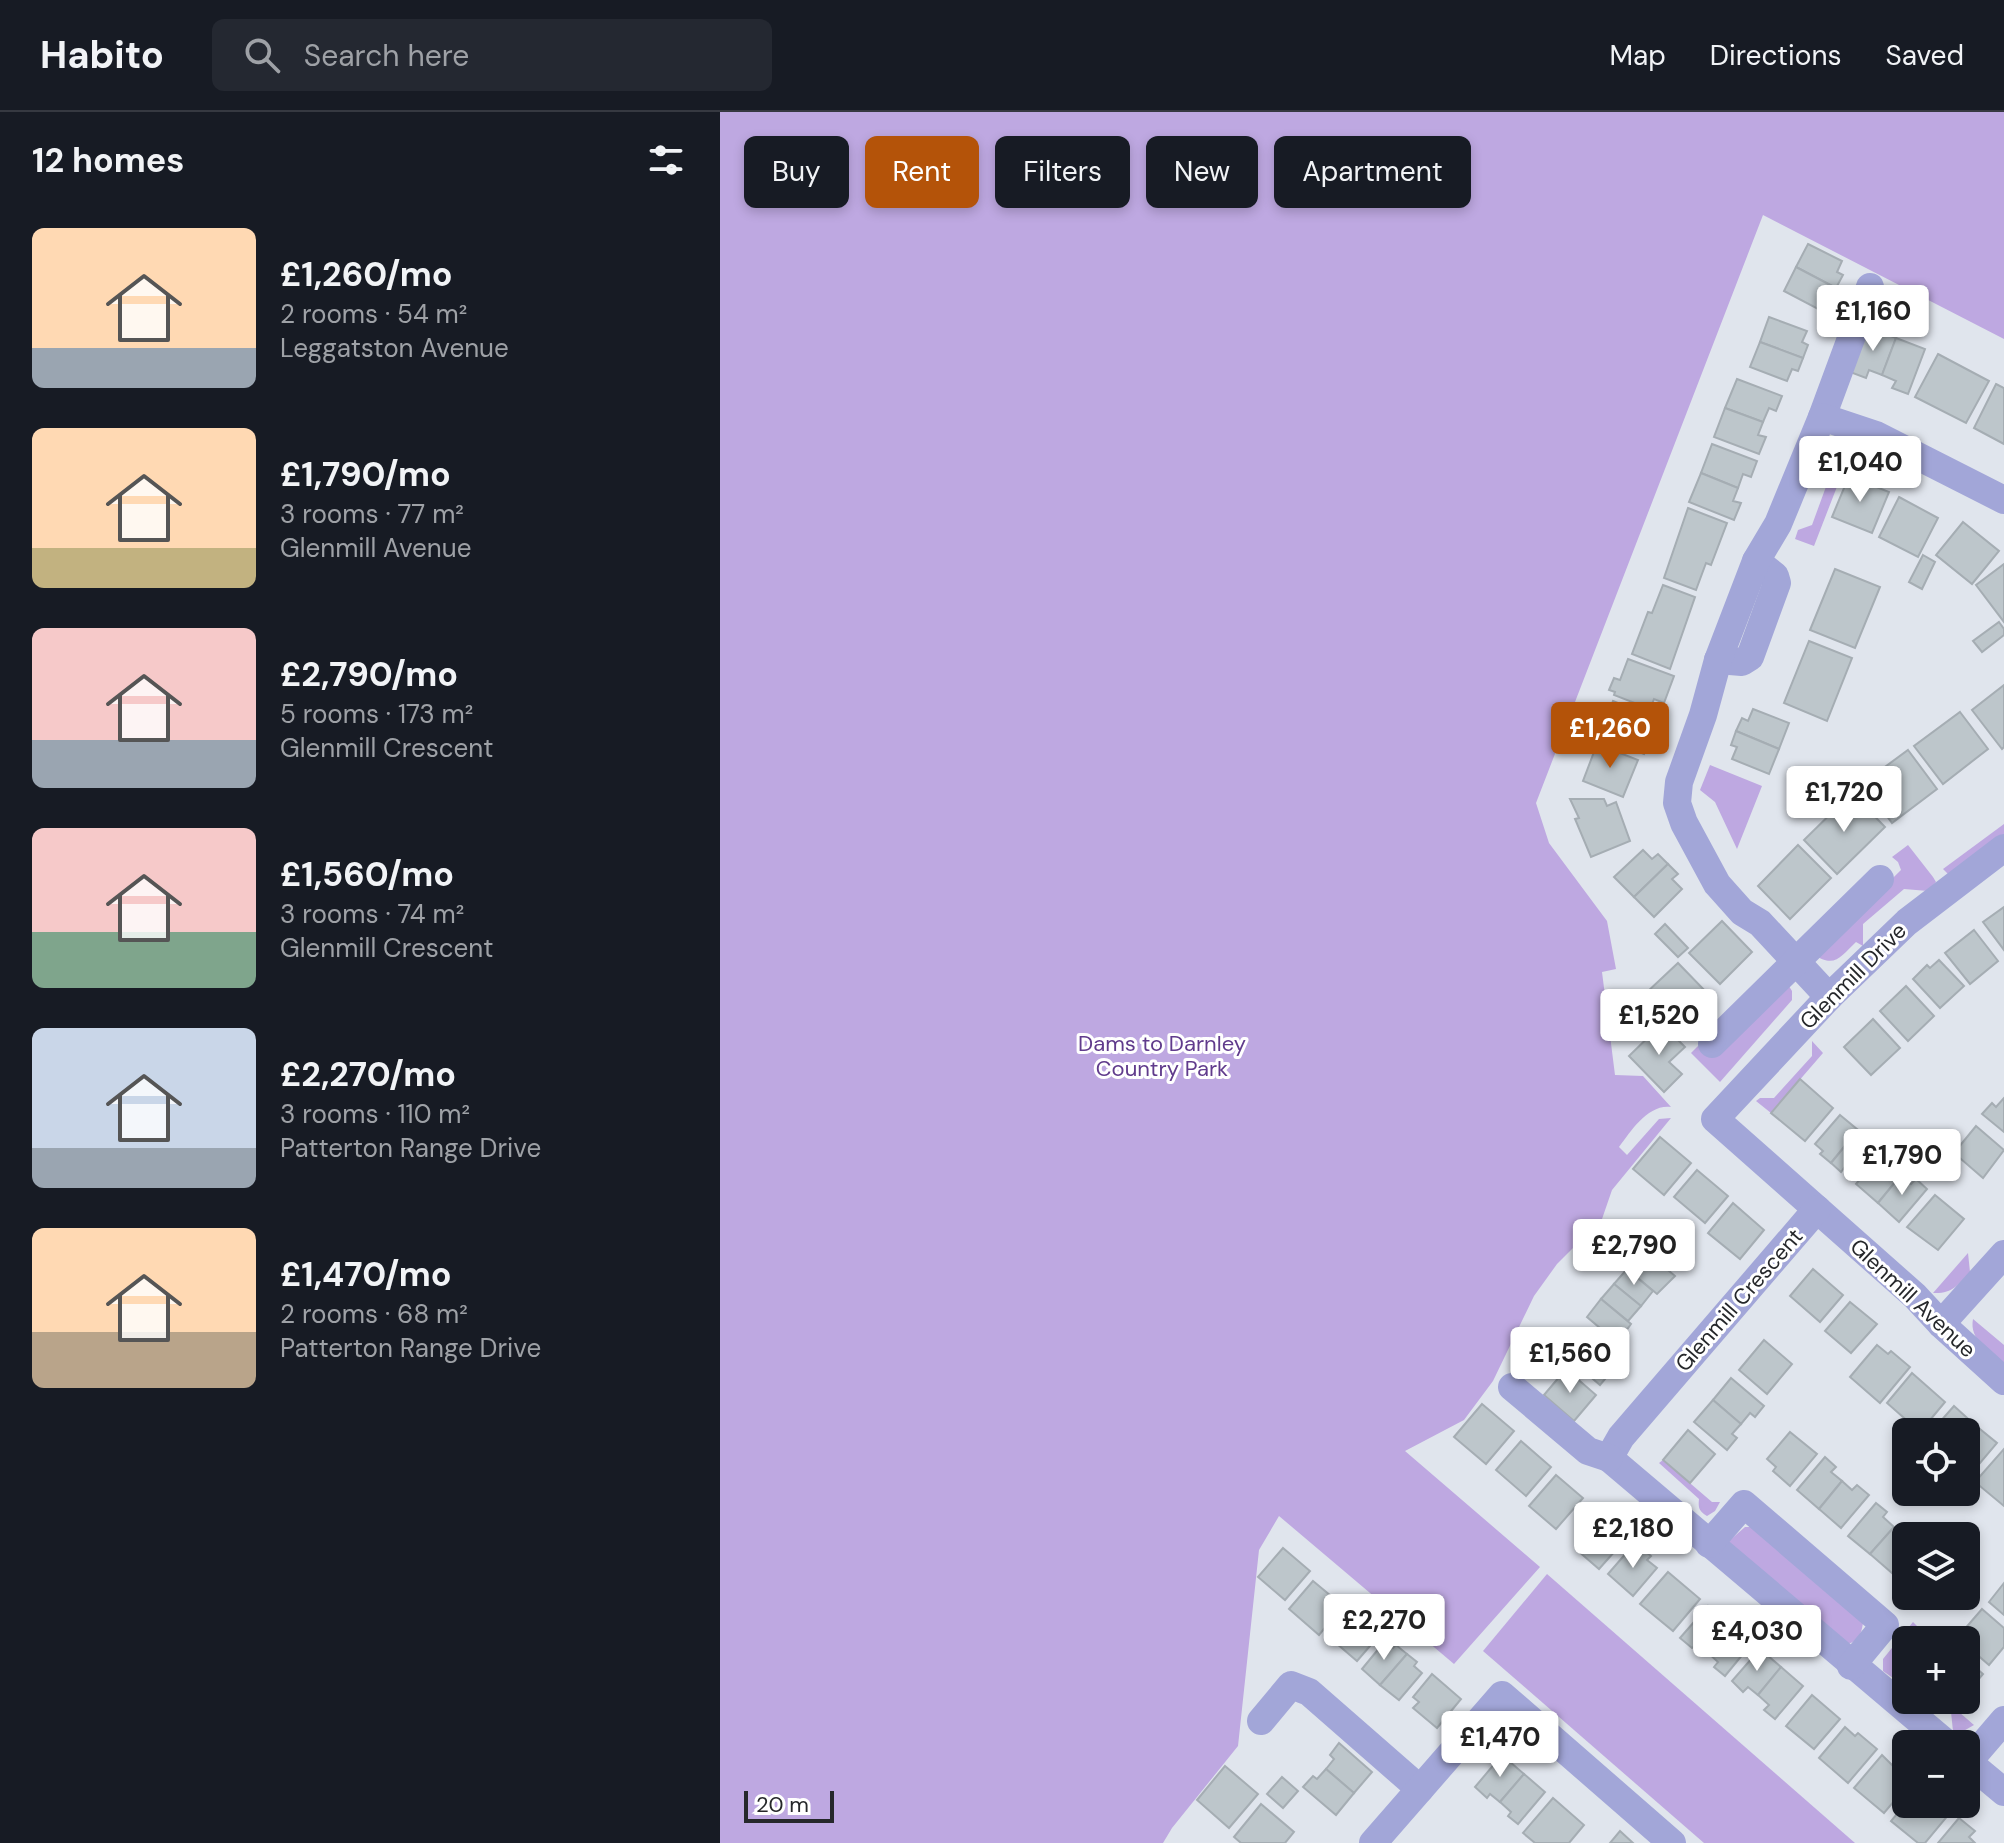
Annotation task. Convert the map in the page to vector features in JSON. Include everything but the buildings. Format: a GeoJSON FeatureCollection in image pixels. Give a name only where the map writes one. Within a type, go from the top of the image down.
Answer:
{"type":"FeatureCollection","features":[{"type":"Feature","properties":{"kind":"street"},"geometry":{"type":"LineString","coordinates":[[1829,997],[1760,923],[1742,912],[1717,884],[1684,823],[1677,803],[1679,782],[1703,715],[1718,660],[1756,561],[1778,524],[1822,417],[1870,287]]}},
{"type":"Feature","properties":{"kind":"street"},"geometry":{"type":"LineString","coordinates":[[1822,417],[1876,435],[2004,500]]}},
{"type":"Feature","properties":{"kind":"street","name":"Glenmill Drive"},"geometry":{"type":"LineString","coordinates":[[1715,1119],[1829,997],[1907,922],[2004,848]]}},
{"type":"Feature","properties":{"kind":"street"},"geometry":{"type":"LineString","coordinates":[[1712,1044],[1880,879]]}},
{"type":"Feature","properties":{"kind":"street","name":"Glenmill Avenue"},"geometry":{"type":"LineString","coordinates":[[1715,1119],[1915,1296],[2004,1381]]}},
{"type":"Feature","properties":{"kind":"street","name":"Glenmill Crescent"},"geometry":{"type":"LineString","coordinates":[[1609,1458],[1621,1437],[1817,1209]]}},
{"type":"Feature","properties":{"kind":"street"},"geometry":{"type":"LineString","coordinates":[[1941,1324],[2004,1254]]}},
{"type":"Feature","properties":{"kind":"street"},"geometry":{"type":"LineString","coordinates":[[1512,1387],[1588,1451],[1609,1458],[1929,1730]]}},
{"type":"Feature","properties":{"kind":"street"},"geometry":{"type":"LineString","coordinates":[[1709,1544],[1744,1504],[1885,1625],[1851,1666]]}},
{"type":"Feature","properties":{"kind":"street"},"geometry":{"type":"LineString","coordinates":[[1261,1721],[1291,1685],[1309,1692],[1420,1789]]}},
{"type":"Feature","properties":{"kind":"street"},"geometry":{"type":"LineString","coordinates":[[1373,1843],[1502,1695],[1672,1843]]}},
{"type":"Feature","properties":{"kind":"street"},"geometry":{"type":"LineString","coordinates":[[1980,1739],[2004,1720]]}},
{"type":"Feature","properties":{"kind":"street"},"geometry":{"type":"LineString","coordinates":[[1980,1772],[2004,1792]]}},
{"type":"Feature","properties":{"kind":"green space","name":"Dams to Darnley Country Park"},"geometry":{"type":"Polygon","coordinates":[[[720,112],[2004,112],[2004,339],[1763,215],[1536,803],[1549,843],[1607,921],[1616,969],[1602,972],[1615,1075],[1643,1076],[1671,1107],[1648,1114],[1619,1147],[1627,1155],[1659,1119],[1671,1118],[1612,1190],[1602,1219],[1557,1264],[1534,1296],[1493,1381],[1464,1420],[1405,1451],[1540,1567],[1454,1664],[1279,1516],[1259,1550],[1238,1746],[1163,1843],[720,1843],[720,112]]]}},
{"type":"Feature","properties":{"kind":"green space"},"geometry":{"type":"Polygon","coordinates":[[[1836,444],[1852,448],[1814,546],[1795,539],[1798,530],[1812,525],[1835,462],[1829,450],[1836,444]]]}},
{"type":"Feature","properties":{"kind":"green space"},"geometry":{"type":"Polygon","coordinates":[[[1710,765],[1762,786],[1737,849],[1715,802],[1700,790],[1710,765]]]}},
{"type":"Feature","properties":{"kind":"green space"},"geometry":{"type":"Polygon","coordinates":[[[2004,824],[2004,837],[1948,874],[1943,869],[2004,824]]]}},
{"type":"Feature","properties":{"kind":"green space"},"geometry":{"type":"Polygon","coordinates":[[[1908,845],[1936,882],[1928,891],[1904,889],[1863,924],[1863,946],[1856,942],[1838,959],[1828,961],[1815,955],[1901,870],[1892,857],[1908,845]]]}},
{"type":"Feature","properties":{"kind":"green space"},"geometry":{"type":"Polygon","coordinates":[[[1787,983],[1792,991],[1792,1000],[1720,1082],[1691,1053],[1702,1042],[1787,983]]]}},
{"type":"Feature","properties":{"kind":"green space"},"geometry":{"type":"Polygon","coordinates":[[[1812,1041],[1823,1053],[1771,1113],[1756,1101],[1774,1098],[1812,1056],[1812,1041]]]}},
{"type":"Feature","properties":{"kind":"green space"},"geometry":{"type":"Polygon","coordinates":[[[1968,1253],[1970,1272],[1950,1290],[1933,1293],[1968,1253]]]}},
{"type":"Feature","properties":{"kind":"green space"},"geometry":{"type":"Polygon","coordinates":[[[1973,1319],[2004,1345],[2004,1363],[1977,1339],[1973,1319]]]}},
{"type":"Feature","properties":{"kind":"green space"},"geometry":{"type":"Polygon","coordinates":[[[1663,1460],[1712,1502],[1720,1502],[1715,1511],[1707,1516],[1702,1512],[1699,1499],[1659,1463],[1663,1460]]]}},
{"type":"Feature","properties":{"kind":"green space"},"geometry":{"type":"Polygon","coordinates":[[[1745,1527],[1752,1527],[1863,1623],[1857,1639],[1848,1644],[1732,1550],[1729,1541],[1745,1527]]]}},
{"type":"Feature","properties":{"kind":"green space"},"geometry":{"type":"Polygon","coordinates":[[[1547,1574],[1855,1843],[1704,1843],[1483,1651],[1547,1574]]]}},
{"type":"Feature","properties":{"kind":"green space"},"geometry":{"type":"Polygon","coordinates":[[[1892,1648],[1892,1677],[1883,1671],[1883,1659],[1892,1648]]]}},
{"type":"Feature","properties":{"kind":"green space"},"geometry":{"type":"Polygon","coordinates":[[[1951,1714],[1961,1714],[1974,1725],[1965,1730],[1953,1730],[1951,1714]]]}}]}
